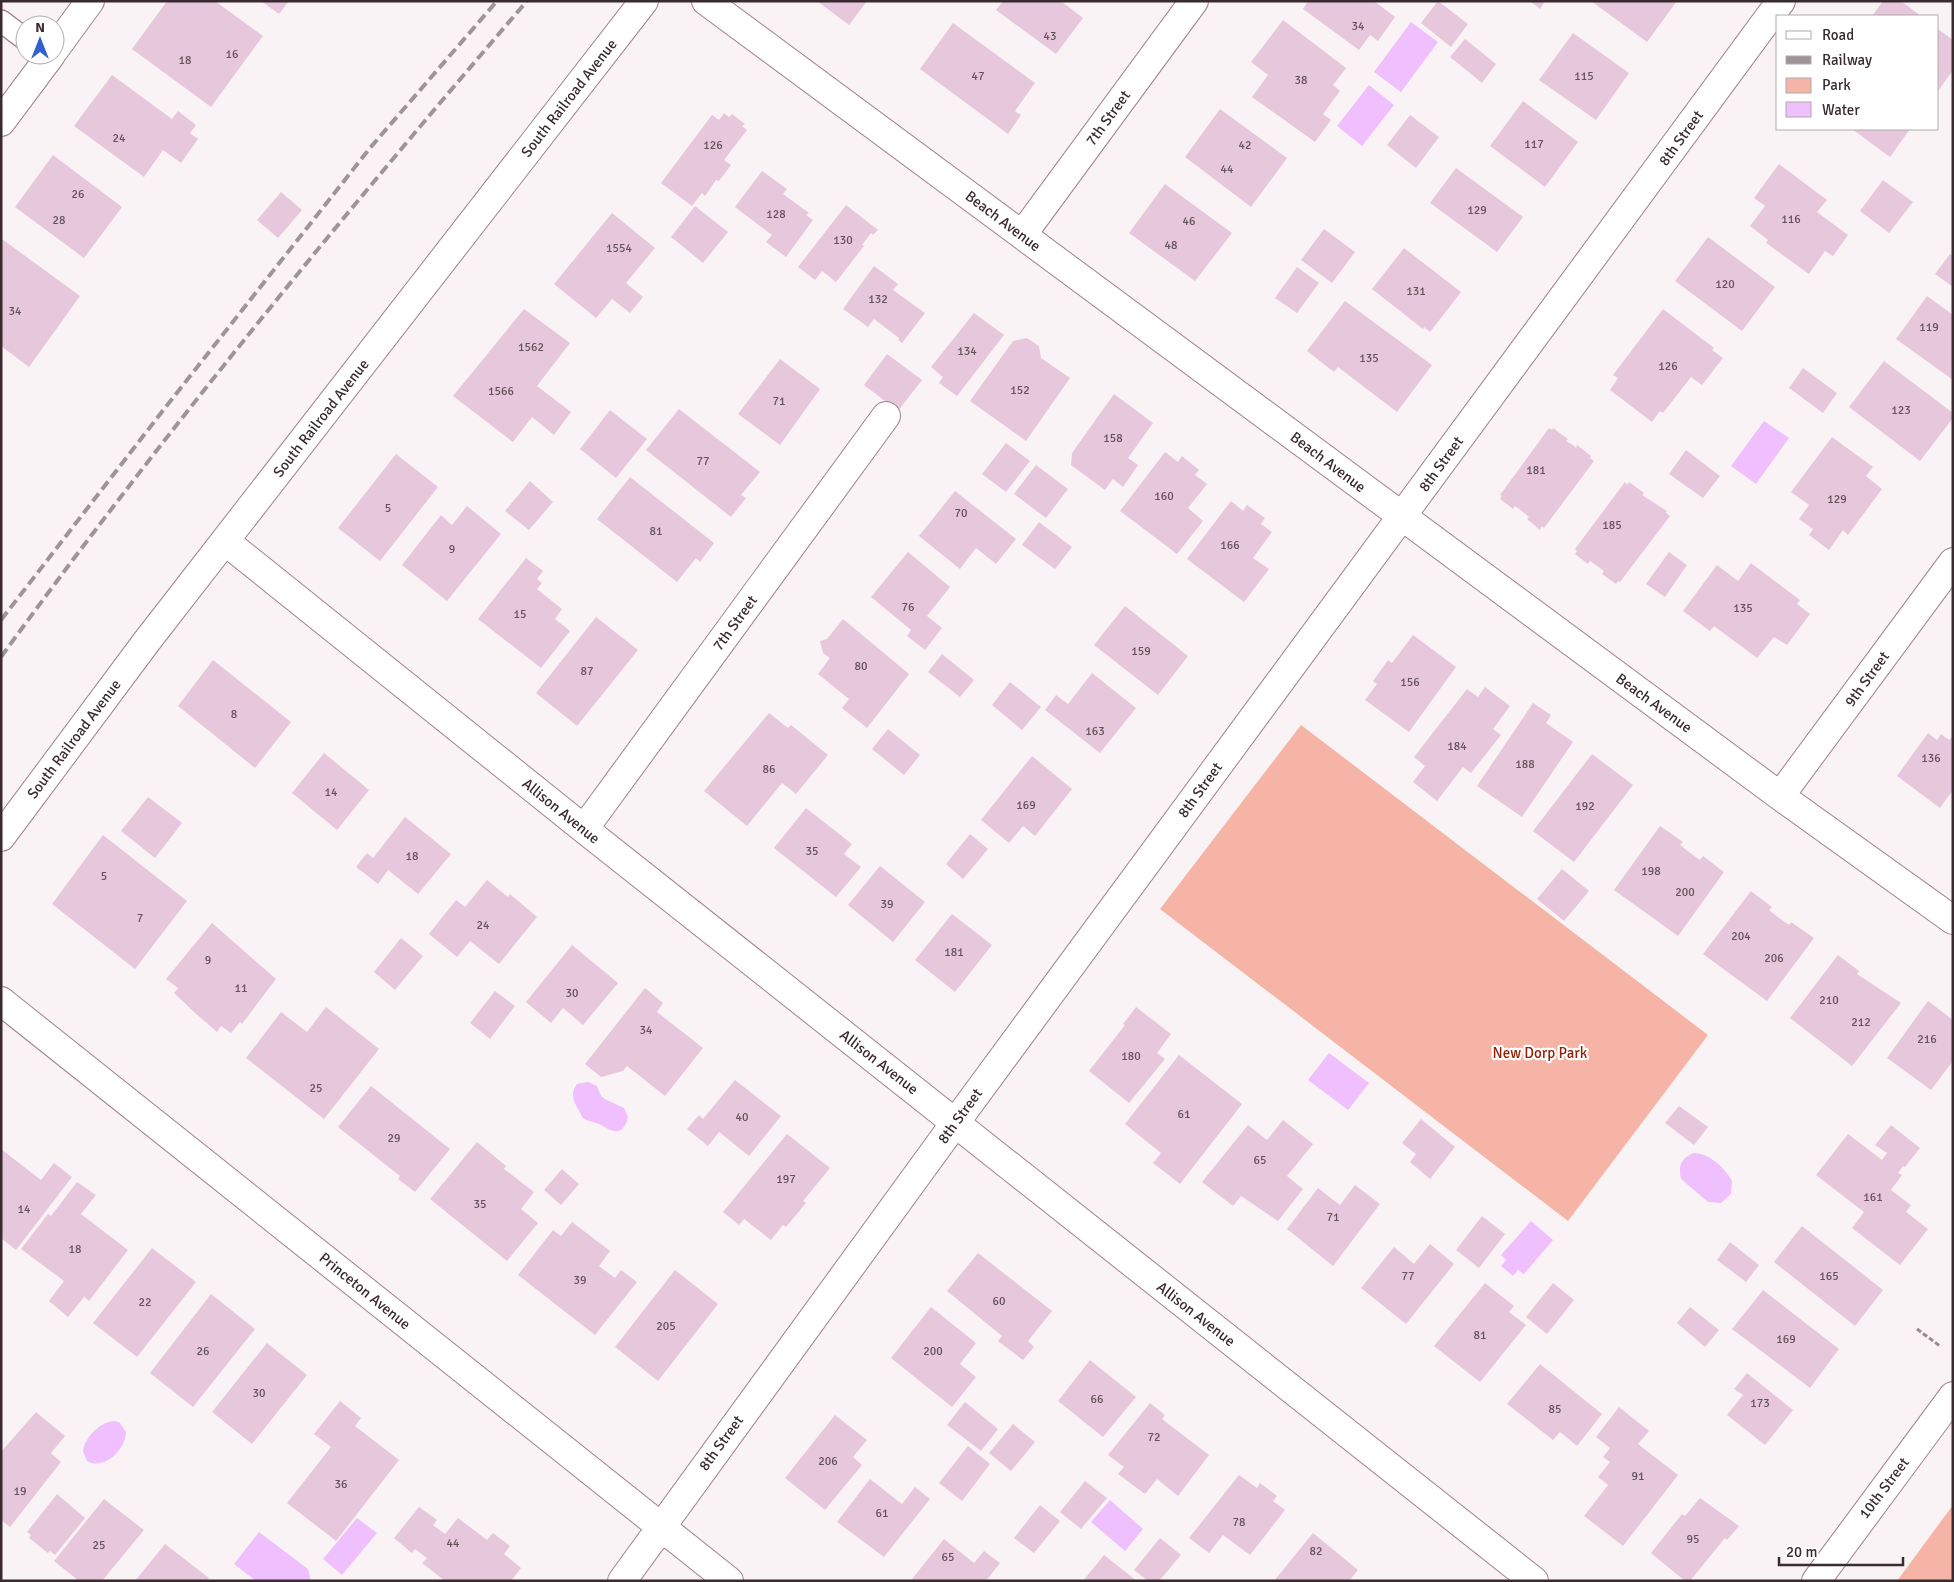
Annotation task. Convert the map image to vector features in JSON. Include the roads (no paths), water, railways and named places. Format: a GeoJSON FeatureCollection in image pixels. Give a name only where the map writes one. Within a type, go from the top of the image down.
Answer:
{"type":"FeatureCollection","features":[{"type":"Feature","properties":{"kind":"street"},"geometry":{"type":"LineString","coordinates":[[65,34],[90,1]]}},
{"type":"Feature","properties":{"kind":"street","name":"South Railroad Avenue"},"geometry":{"type":"LineString","coordinates":[[1,837],[71,741],[644,1]]}},
{"type":"Feature","properties":{"kind":"street","name":"Beach Avenue"},"geometry":{"type":"LineString","coordinates":[[706,1],[1780,796],[1953,920]]}},
{"type":"Feature","properties":{"kind":"street","name":"7th Street"},"geometry":{"type":"LineString","coordinates":[[1022,235],[1194,1]]}},
{"type":"Feature","properties":{"kind":"street","name":"8th Street"},"geometry":{"type":"LineString","coordinates":[[622,1581],[955,1123],[1782,1]]}},
{"type":"Feature","properties":{"kind":"street"},"geometry":{"type":"LineString","coordinates":[[1,122],[42,65]]}},
{"type":"Feature","properties":{"kind":"street","name":"7th Street"},"geometry":{"type":"LineString","coordinates":[[584,829],[886,416]]}},
{"type":"Feature","properties":{"kind":"street","name":"Allison Avenue"},"geometry":{"type":"LineString","coordinates":[[225,541],[584,829],[1534,1581]]}},
{"type":"Feature","properties":{"kind":"street","name":"9th Street"},"geometry":{"type":"LineString","coordinates":[[1780,796],[1953,562]]}},
{"type":"Feature","properties":{"kind":"street","name":"Princeton Avenue"},"geometry":{"type":"LineString","coordinates":[[1,1001],[729,1581]]}},
{"type":"Feature","properties":{"kind":"street","name":"10th Street"},"geometry":{"type":"LineString","coordinates":[[1816,1581],[1953,1396]]}},
{"type":"Feature","properties":{"kind":"lane"},"geometry":{"type":"LineString","coordinates":[[1,21],[15,32]]}},
{"type":"Feature","properties":{"kind":"water"},"geometry":{"type":"Polygon","coordinates":[[[1411,22],[1438,42],[1401,92],[1374,72],[1411,22]]]}},
{"type":"Feature","properties":{"kind":"water"},"geometry":{"type":"Polygon","coordinates":[[[1369,85],[1394,105],[1362,146],[1337,126],[1369,85]]]}},
{"type":"Feature","properties":{"kind":"water"},"geometry":{"type":"Polygon","coordinates":[[[1764,421],[1789,438],[1756,484],[1731,466],[1764,421]]]}},
{"type":"Feature","properties":{"kind":"water"},"geometry":{"type":"Polygon","coordinates":[[[1329,1053],[1369,1083],[1348,1110],[1308,1080],[1329,1053]]]}},
{"type":"Feature","properties":{"kind":"water"},"geometry":{"type":"Polygon","coordinates":[[[588,1082],[597,1086],[601,1096],[605,1099],[624,1108],[628,1117],[623,1128],[613,1131],[582,1117],[574,1101],[573,1093],[577,1084],[588,1082]]]}},
{"type":"Feature","properties":{"kind":"water"},"geometry":{"type":"Polygon","coordinates":[[[1694,1153],[1711,1158],[1725,1171],[1732,1181],[1731,1194],[1721,1203],[1708,1202],[1681,1179],[1680,1166],[1683,1160],[1694,1153]]]}},
{"type":"Feature","properties":{"kind":"water"},"geometry":{"type":"Polygon","coordinates":[[[1531,1221],[1553,1240],[1524,1274],[1518,1270],[1513,1276],[1501,1266],[1506,1260],[1501,1255],[1531,1221]]]}},
{"type":"Feature","properties":{"kind":"water"},"geometry":{"type":"Polygon","coordinates":[[[115,1421],[120,1423],[126,1432],[125,1439],[118,1452],[100,1463],[87,1461],[83,1451],[90,1435],[104,1424],[115,1421]]]}},
{"type":"Feature","properties":{"kind":"water"},"geometry":{"type":"Polygon","coordinates":[[[1110,1500],[1143,1529],[1125,1551],[1091,1522],[1110,1500]]]}},
{"type":"Feature","properties":{"kind":"water"},"geometry":{"type":"Polygon","coordinates":[[[357,1518],[377,1533],[342,1575],[323,1559],[357,1518]]]}},
{"type":"Feature","properties":{"kind":"water"},"geometry":{"type":"Polygon","coordinates":[[[259,1532],[308,1569],[311,1581],[256,1581],[234,1564],[259,1532]]]}},
{"type":"Feature","properties":{"kind":"railway"},"geometry":{"type":"LineString","coordinates":[[1,620],[370,148],[497,1]]}},
{"type":"Feature","properties":{"kind":"railway"},"geometry":{"type":"LineString","coordinates":[[1,657],[63,572],[257,324],[391,161],[527,1]]}},
{"type":"Feature","properties":{"kind":"park label","name":"New Dorp Park"},"geometry":{"type":"Point","coordinates":[1540,1053]}}]}
